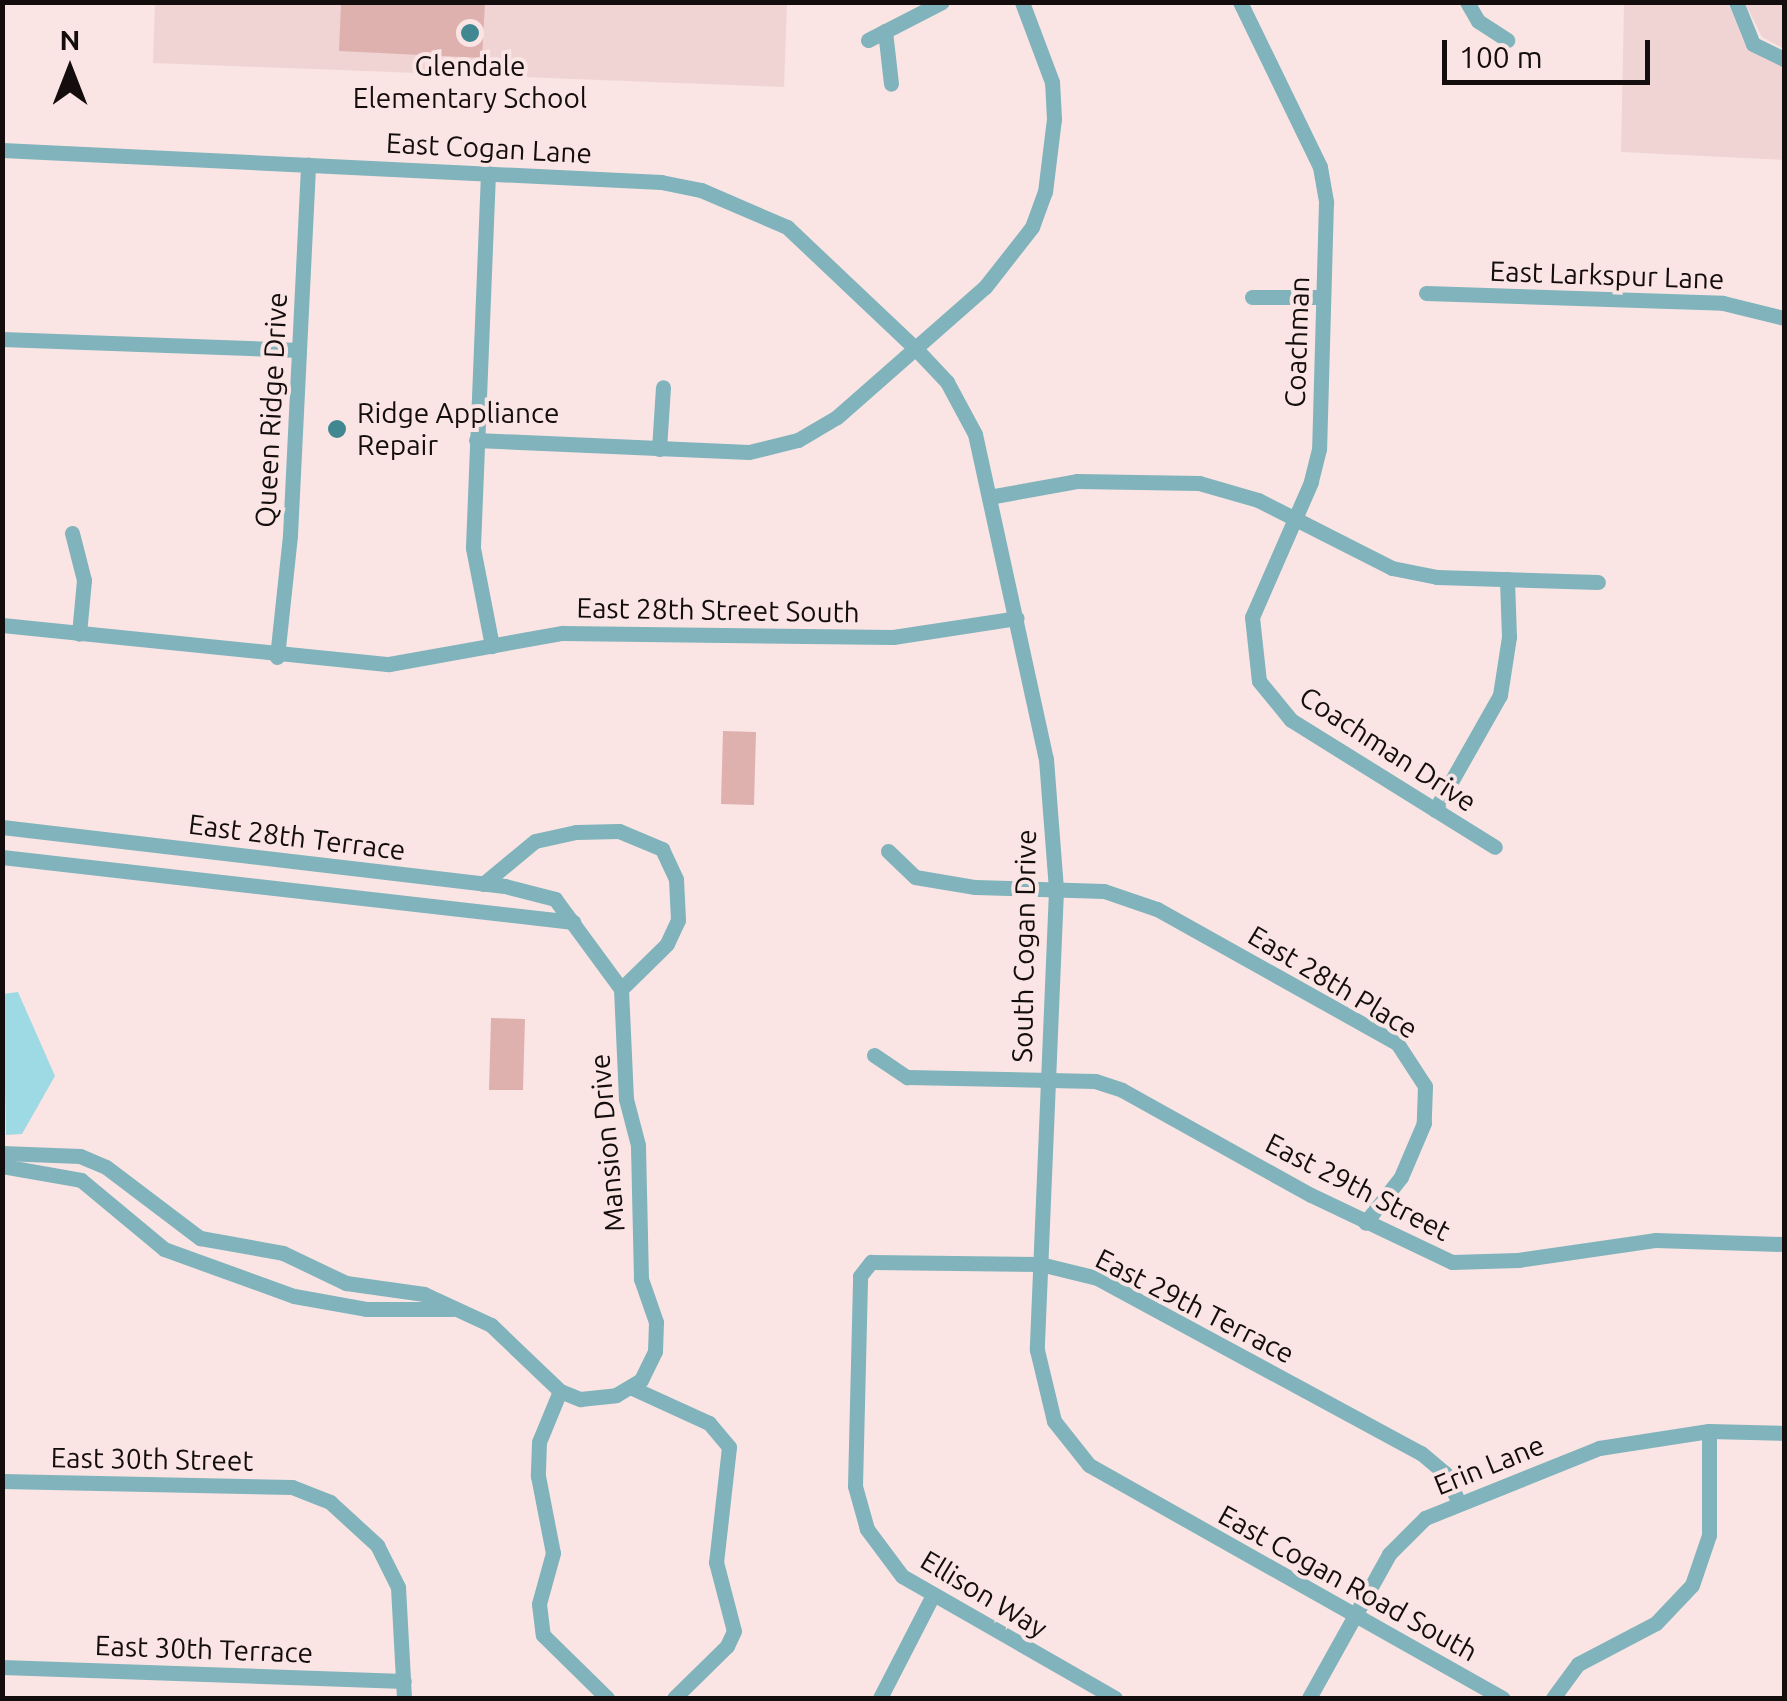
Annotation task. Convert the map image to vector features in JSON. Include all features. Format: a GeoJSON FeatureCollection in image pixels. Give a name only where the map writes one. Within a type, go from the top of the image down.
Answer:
{"type":"FeatureCollection","features":[{"type":"Feature","properties":{"kind":"street"},"geometry":{"type":"LineString","coordinates":[[476,440],[749,452],[798,440],[837,417],[1008,264],[1046,192],[1052,82],[1022,2]]}},
{"type":"Feature","properties":{"kind":"street","name":"Coachman"},"geometry":{"type":"LineString","coordinates":[[1240,2],[1320,167],[1326,202],[1318,449],[1295,518],[1252,617],[1250,646],[1262,686]]}},
{"type":"Feature","properties":{"kind":"street"},"geometry":{"type":"LineString","coordinates":[[1467,2],[1478,21],[1507,40]]}},
{"type":"Feature","properties":{"kind":"street"},"geometry":{"type":"LineString","coordinates":[[1736,2],[1754,44],[1784,59]]}},
{"type":"Feature","properties":{"kind":"street"},"geometry":{"type":"LineString","coordinates":[[868,40],[936,4]]}},
{"type":"Feature","properties":{"kind":"street"},"geometry":{"type":"LineString","coordinates":[[886,31],[891,84]]}},
{"type":"Feature","properties":{"kind":"street","name":"East Cogan Lane"},"geometry":{"type":"LineString","coordinates":[[2,150],[661,182],[741,203],[820,252],[915,348]]}},
{"type":"Feature","properties":{"kind":"street","name":"Queen Ridge Drive"},"geometry":{"type":"LineString","coordinates":[[277,656],[308,164]]}},
{"type":"Feature","properties":{"kind":"street"},"geometry":{"type":"LineString","coordinates":[[488,173],[473,548],[492,646]]}},
{"type":"Feature","properties":{"kind":"street","name":"East Larkspur Lane"},"geometry":{"type":"LineString","coordinates":[[1426,293],[1723,303],[1784,318]]}},
{"type":"Feature","properties":{"kind":"street"},"geometry":{"type":"LineString","coordinates":[[1252,296],[1323,296]]}},
{"type":"Feature","properties":{"kind":"street"},"geometry":{"type":"LineString","coordinates":[[2,339],[299,350]]}},
{"type":"Feature","properties":{"kind":"street","name":"South Cogan Drive"},"geometry":{"type":"LineString","coordinates":[[915,348],[964,406],[989,498],[1046,759],[1056,890],[1036,1350],[1054,1421],[1089,1466],[1169,1511]]}},
{"type":"Feature","properties":{"kind":"street"},"geometry":{"type":"LineString","coordinates":[[659,449],[663,388]]}},
{"type":"Feature","properties":{"kind":"street"},"geometry":{"type":"LineString","coordinates":[[989,498],[1078,481],[1161,478],[1232,491],[1392,568],[1598,582]]}},
{"type":"Feature","properties":{"kind":"street"},"geometry":{"type":"LineString","coordinates":[[72,533],[84,580],[79,634]]}},
{"type":"Feature","properties":{"kind":"street"},"geometry":{"type":"LineString","coordinates":[[1434,810],[1500,695],[1507,578]]}},
{"type":"Feature","properties":{"kind":"street","name":"East 28th Street South"},"geometry":{"type":"LineString","coordinates":[[2,625],[277,656],[389,664],[617,629],[893,637],[1016,618]]}},
{"type":"Feature","properties":{"kind":"street","name":"Coachman Drive"},"geometry":{"type":"LineString","coordinates":[[1262,686],[1290,720],[1495,847]]}},
{"type":"Feature","properties":{"kind":"street","name":"East 28th Terrace"},"geometry":{"type":"LineString","coordinates":[[2,828],[483,884],[554,898],[621,990]]}},
{"type":"Feature","properties":{"kind":"street"},"geometry":{"type":"LineString","coordinates":[[483,884],[535,841],[576,832],[620,830],[662,849],[676,879],[678,920],[667,944],[621,990]]}},
{"type":"Feature","properties":{"kind":"street","name":"East 28th Place"},"geometry":{"type":"LineString","coordinates":[[888,850],[915,876],[1104,892],[1157,908],[1407,1052],[1426,1086],[1424,1124],[1401,1177],[1365,1222]]}},
{"type":"Feature","properties":{"kind":"street","name":"East 28th Terrace"},"geometry":{"type":"LineString","coordinates":[[2,856],[573,922]]}},
{"type":"Feature","properties":{"kind":"street","name":"Mansion Drive"},"geometry":{"type":"LineString","coordinates":[[621,990],[626,1099],[638,1145],[641,1279],[656,1322],[655,1351],[641,1380],[630,1387]]}},
{"type":"Feature","properties":{"kind":"street","name":"East 29th Street"},"geometry":{"type":"LineString","coordinates":[[874,1055],[907,1077],[1046,1079],[1122,1090],[1365,1222],[1452,1262],[1518,1260],[1655,1240],[1784,1244]]}},
{"type":"Feature","properties":{"kind":"street"},"geometry":{"type":"LineString","coordinates":[[2,1153],[80,1156],[106,1167],[200,1238],[283,1253],[346,1283],[395,1286],[471,1312],[560,1391],[580,1399],[630,1387],[709,1423],[729,1447],[716,1562],[734,1631],[674,1698]]}},
{"type":"Feature","properties":{"kind":"street"},"geometry":{"type":"LineString","coordinates":[[2,1166],[81,1180],[164,1249],[294,1296],[366,1310],[471,1312]]}},
{"type":"Feature","properties":{"kind":"street","name":"East 29th Terrace"},"geometry":{"type":"LineString","coordinates":[[868,1266],[882,1259],[1040,1264],[1097,1278],[1422,1453],[1445,1473],[1459,1503]]}},
{"type":"Feature","properties":{"kind":"street","name":"Ellison Way"},"geometry":{"type":"LineString","coordinates":[[868,1266],[860,1276],[858,1501],[882,1554],[932,1597],[1097,1694],[1115,1698]]}},
{"type":"Feature","properties":{"kind":"street"},"geometry":{"type":"LineString","coordinates":[[560,1391],[539,1442],[538,1476],[553,1539],[540,1604],[542,1635],[607,1698]]}},
{"type":"Feature","properties":{"kind":"street"},"geometry":{"type":"LineString","coordinates":[[1553,1698],[1578,1664],[1656,1623],[1692,1585],[1709,1535],[1710,1431]]}},
{"type":"Feature","properties":{"kind":"street","name":"Erin Lane"},"geometry":{"type":"LineString","coordinates":[[1309,1698],[1403,1536],[1459,1503],[1599,1448],[1710,1431],[1784,1433]]}},
{"type":"Feature","properties":{"kind":"street","name":"East 30th Street"},"geometry":{"type":"LineString","coordinates":[[2,1481],[300,1489],[356,1521],[389,1565],[404,1618],[404,1681]]}},
{"type":"Feature","properties":{"kind":"street","name":"East Cogan Road South"},"geometry":{"type":"LineString","coordinates":[[1169,1511],[1503,1698]]}},
{"type":"Feature","properties":{"kind":"street"},"geometry":{"type":"LineString","coordinates":[[880,1698],[932,1597]]}},
{"type":"Feature","properties":{"kind":"street","name":"East 30th Terrace"},"geometry":{"type":"LineString","coordinates":[[2,1667],[404,1681]]}},
{"type":"Feature","properties":{"kind":"street"},"geometry":{"type":"LineString","coordinates":[[404,1681],[404,1698]]}},
{"type":"Feature","properties":{"kind":"shaded area","name":"Glendale Elementary School"},"geometry":{"type":"Polygon","coordinates":[[[155,3],[787,3],[784,87],[153,63],[155,3]]]}},
{"type":"Feature","properties":{"kind":"shaded area"},"geometry":{"type":"Polygon","coordinates":[[[341,3],[485,3],[482,58],[339,51],[341,3]]]}},
{"type":"Feature","properties":{"kind":"shaded area"},"geometry":{"type":"Polygon","coordinates":[[[1624,3],[1728,3],[1744,42],[1784,66],[1784,160],[1621,152],[1624,3]]]}},
{"type":"Feature","properties":{"kind":"shaded area"},"geometry":{"type":"Polygon","coordinates":[[[1745,3],[1784,3],[1784,49],[1762,37],[1745,3]]]}},
{"type":"Feature","properties":{"kind":"shaded area"},"geometry":{"type":"Polygon","coordinates":[[[723,731],[756,732],[754,805],[721,804],[723,731]]]}},
{"type":"Feature","properties":{"kind":"shaded area"},"geometry":{"type":"Polygon","coordinates":[[[491,1018],[525,1019],[523,1090],[489,1090],[491,1018]]]}},
{"type":"Feature","properties":{"kind":"water"},"geometry":{"type":"Polygon","coordinates":[[[18,992],[55,1076],[22,1134],[6,1135],[3,994],[18,992]]]}},
{"type":"Feature","properties":{"kind":"place","name":"Glendale Elementary School"},"geometry":{"type":"Point","coordinates":[470,33]}},
{"type":"Feature","properties":{"kind":"place","name":"Ridge Appliance Repair"},"geometry":{"type":"Point","coordinates":[337,429]}}]}
